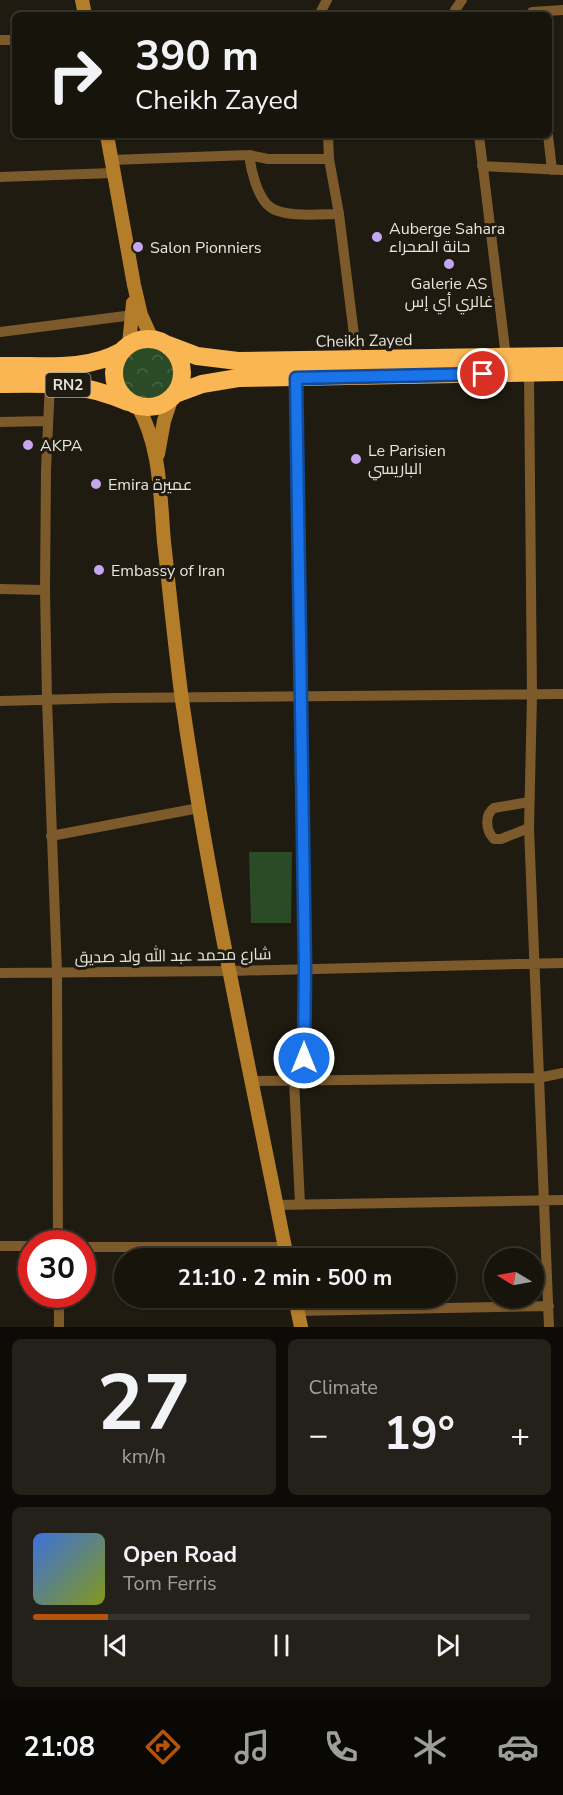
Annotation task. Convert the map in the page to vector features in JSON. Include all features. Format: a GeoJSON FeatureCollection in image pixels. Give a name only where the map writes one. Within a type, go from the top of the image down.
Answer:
{"type":"FeatureCollection","features":[{"type":"Feature","properties":{"kind":"highway"},"geometry":{"type":"LineString","coordinates":[[173,395],[179,386],[182,368],[174,351],[160,342],[144,339],[126,348],[117,360],[114,380],[124,398],[144,407],[159,405],[173,395],[202,384],[228,380],[563,372]]}},
{"type":"Feature","properties":{"kind":"highway","name":"Cheikh Zayed"},"geometry":{"type":"LineString","coordinates":[[160,342],[196,356],[228,360],[563,356]]}},
{"type":"Feature","properties":{"kind":"highway","name":"RN2"},"geometry":{"type":"LineString","coordinates":[[0,366],[71,366],[110,358],[126,348]]}},
{"type":"Feature","properties":{"kind":"highway","name":"RN2"},"geometry":{"type":"LineString","coordinates":[[0,384],[50,383],[93,388],[135,404]]}},
{"type":"Feature","properties":{"kind":"street"},"geometry":{"type":"LineString","coordinates":[[455,10],[462,0]]}},
{"type":"Feature","properties":{"kind":"street"},"geometry":{"type":"LineString","coordinates":[[542,12],[563,10]]}},
{"type":"Feature","properties":{"kind":"street"},"geometry":{"type":"LineString","coordinates":[[107,138],[141,315],[160,342]]}},
{"type":"Feature","properties":{"kind":"street"},"geometry":{"type":"LineString","coordinates":[[328,138],[329,159],[339,214],[357,359]]}},
{"type":"Feature","properties":{"kind":"street"},"geometry":{"type":"LineString","coordinates":[[478,138],[506,357]]}},
{"type":"Feature","properties":{"kind":"street"},"geometry":{"type":"LineString","coordinates":[[482,166],[558,170],[549,138]]}},
{"type":"Feature","properties":{"kind":"street"},"geometry":{"type":"LineString","coordinates":[[249,155],[252,173],[261,194],[270,207],[298,215],[339,214]]}},
{"type":"Feature","properties":{"kind":"street"},"geometry":{"type":"LineString","coordinates":[[0,177],[249,155],[268,159],[329,159]]}},
{"type":"Feature","properties":{"kind":"street"},"geometry":{"type":"LineString","coordinates":[[126,348],[133,315],[134,285]]}},
{"type":"Feature","properties":{"kind":"street"},"geometry":{"type":"LineString","coordinates":[[0,332],[133,315]]}},
{"type":"Feature","properties":{"kind":"street"},"geometry":{"type":"LineString","coordinates":[[530,373],[532,696],[529,828],[549,1327]]}},
{"type":"Feature","properties":{"kind":"street"},"geometry":{"type":"LineString","coordinates":[[296,378],[305,968],[299,1080],[300,1204]]}},
{"type":"Feature","properties":{"kind":"street"},"geometry":{"type":"LineString","coordinates":[[50,383],[46,470],[45,590],[57,972],[58,1230]]}},
{"type":"Feature","properties":{"kind":"street"},"geometry":{"type":"LineString","coordinates":[[157,462],[164,421],[173,395]]}},
{"type":"Feature","properties":{"kind":"street"},"geometry":{"type":"LineString","coordinates":[[135,404],[145,418],[157,462],[182,698],[199,808],[285,1248]]}},
{"type":"Feature","properties":{"kind":"street"},"geometry":{"type":"LineString","coordinates":[[0,422],[48,421]]}},
{"type":"Feature","properties":{"kind":"street"},"geometry":{"type":"LineString","coordinates":[[0,589],[45,590]]}},
{"type":"Feature","properties":{"kind":"street"},"geometry":{"type":"LineString","coordinates":[[0,701],[563,694]]}},
{"type":"Feature","properties":{"kind":"street"},"geometry":{"type":"LineString","coordinates":[[529,802],[494,808],[489,812],[487,818],[489,835],[494,839],[501,839],[529,828]]}},
{"type":"Feature","properties":{"kind":"street"},"geometry":{"type":"LineString","coordinates":[[51,836],[199,808]]}},
{"type":"Feature","properties":{"kind":"street","name":"شارع محمد عبد الله ولد صديق"},"geometry":{"type":"LineString","coordinates":[[0,973],[563,963]]}},
{"type":"Feature","properties":{"kind":"street"},"geometry":{"type":"LineString","coordinates":[[251,1081],[538,1078],[563,1073]]}},
{"type":"Feature","properties":{"kind":"street"},"geometry":{"type":"LineString","coordinates":[[276,1205],[563,1200]]}},
{"type":"Feature","properties":{"kind":"street"},"geometry":{"type":"LineString","coordinates":[[0,1246],[18,1246]]}},
{"type":"Feature","properties":{"kind":"street"},"geometry":{"type":"LineString","coordinates":[[96,1247],[116,1248]]}},
{"type":"Feature","properties":{"kind":"street"},"geometry":{"type":"LineString","coordinates":[[456,1305],[549,1306]]}},
{"type":"Feature","properties":{"kind":"street"},"geometry":{"type":"LineString","coordinates":[[59,1308],[59,1327]]}},
{"type":"Feature","properties":{"kind":"street"},"geometry":{"type":"LineString","coordinates":[[297,1308],[301,1327]]}},
{"type":"Feature","properties":{"kind":"green space"},"geometry":{"type":"Polygon","coordinates":[[[144,347],[154,347],[164,351],[172,359],[176,374],[172,389],[164,397],[154,401],[144,401],[134,397],[126,389],[122,379],[122,369],[126,359],[134,351],[144,347]]]}},
{"type":"Feature","properties":{"kind":"green space"},"geometry":{"type":"Polygon","coordinates":[[[249,852],[292,852],[291,923],[251,923],[249,852]]]}},
{"type":"Feature","properties":{"kind":"place","name":"Auberge Sahara حانة الصحراء"},"geometry":{"type":"Point","coordinates":[377,237]}},
{"type":"Feature","properties":{"kind":"place","name":"Salon Pionniers"},"geometry":{"type":"Point","coordinates":[138,247]}},
{"type":"Feature","properties":{"kind":"place","name":"Galerie AS غالري أي إس"},"geometry":{"type":"Point","coordinates":[449,264]}},
{"type":"Feature","properties":{"kind":"place","name":"AKPA"},"geometry":{"type":"Point","coordinates":[28,445]}},
{"type":"Feature","properties":{"kind":"place","name":"Le Parisien الباريسي"},"geometry":{"type":"Point","coordinates":[356,459]}},
{"type":"Feature","properties":{"kind":"place","name":"Emira عميرة"},"geometry":{"type":"Point","coordinates":[96,484]}},
{"type":"Feature","properties":{"kind":"place","name":"Embassy of Iran"},"geometry":{"type":"Point","coordinates":[99,570]}},
{"type":"Feature","properties":{"kind":"route"},"geometry":{"type":"LineString","coordinates":[[304,1058],[305,968],[296,378],[483,374]]}}]}
